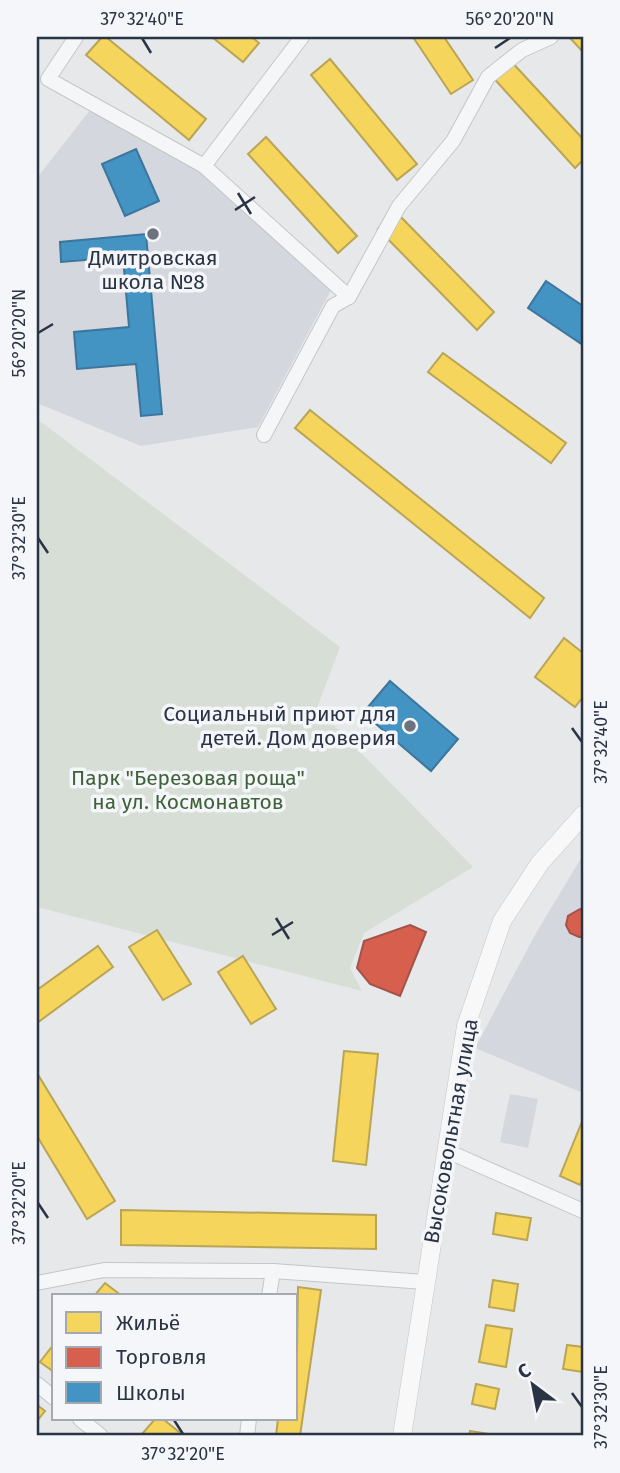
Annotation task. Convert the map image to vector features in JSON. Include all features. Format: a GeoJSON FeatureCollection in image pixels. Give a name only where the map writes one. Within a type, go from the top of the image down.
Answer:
{"type":"FeatureCollection","features":[{"type":"Feature","properties":{"kind":"main road","name":"Высоковольтная улица"},"geometry":{"type":"LineString","coordinates":[[402,1436],[466,1026],[502,921],[540,863],[583,815]]}},
{"type":"Feature","properties":{"kind":"street"},"geometry":{"type":"LineString","coordinates":[[76,37],[48,79],[204,166],[349,297]]}},
{"type":"Feature","properties":{"kind":"street"},"geometry":{"type":"LineString","coordinates":[[204,166],[302,37]]}},
{"type":"Feature","properties":{"kind":"street"},"geometry":{"type":"LineString","coordinates":[[264,435],[332,306],[349,297],[399,206],[453,141],[488,77],[522,50],[551,37]]}},
{"type":"Feature","properties":{"kind":"street"},"geometry":{"type":"LineString","coordinates":[[447,1151],[583,1211]]}},
{"type":"Feature","properties":{"kind":"street"},"geometry":{"type":"LineString","coordinates":[[37,1283],[104,1270],[272,1271],[425,1282]]}},
{"type":"Feature","properties":{"kind":"street"},"geometry":{"type":"LineString","coordinates":[[269,1294],[272,1271]]}},
{"type":"Feature","properties":{"kind":"street"},"geometry":{"type":"LineString","coordinates":[[37,1384],[52,1396]]}},
{"type":"Feature","properties":{"kind":"street"},"geometry":{"type":"LineString","coordinates":[[81,1420],[102,1436]]}},
{"type":"Feature","properties":{"kind":"shaded area","name":"Дмитровская школа №8"},"geometry":{"type":"Polygon","coordinates":[[[90,110],[194,166],[331,290],[258,427],[141,446],[37,403],[37,178],[90,110]]]}},
{"type":"Feature","properties":{"kind":"shaded area"},"geometry":{"type":"Polygon","coordinates":[[[583,855],[583,1093],[475,1048],[536,933],[583,855]]]}},
{"type":"Feature","properties":{"kind":"shaded area"},"geometry":{"type":"Polygon","coordinates":[[[510,1094],[538,1099],[528,1148],[500,1142],[510,1094]]]}},
{"type":"Feature","properties":{"kind":"green space","name":"Парк \"Березовая роща\" на ул. Космонавтов"},"geometry":{"type":"Polygon","coordinates":[[[37,419],[340,647],[317,708],[473,867],[364,933],[350,968],[362,991],[37,907],[37,419]]]}},
{"type":"Feature","properties":{"kind":"building: Жильё"},"geometry":{"type":"Polygon","coordinates":[[[102,37],[106,37],[206,119],[189,140],[86,55],[102,37]]]}},
{"type":"Feature","properties":{"kind":"building: Жильё"},"geometry":{"type":"Polygon","coordinates":[[[212,37],[252,37],[259,43],[243,62],[212,37]]]}},
{"type":"Feature","properties":{"kind":"building: Жильё"},"geometry":{"type":"Polygon","coordinates":[[[413,37],[444,37],[473,80],[451,94],[413,37]]]}},
{"type":"Feature","properties":{"kind":"building: Жильё"},"geometry":{"type":"Polygon","coordinates":[[[569,37],[583,37],[583,52],[569,37]]]}},
{"type":"Feature","properties":{"kind":"building: Жильё"},"geometry":{"type":"Polygon","coordinates":[[[507,57],[583,139],[583,160],[575,168],[489,73],[507,57]]]}},
{"type":"Feature","properties":{"kind":"building: Жильё"},"geometry":{"type":"Polygon","coordinates":[[[330,59],[417,164],[397,180],[311,75],[330,59]]]}},
{"type":"Feature","properties":{"kind":"building: Жильё"},"geometry":{"type":"Polygon","coordinates":[[[266,137],[357,236],[338,253],[248,154],[266,137]]]}},
{"type":"Feature","properties":{"kind":"building: Жильё"},"geometry":{"type":"Polygon","coordinates":[[[396,212],[494,312],[477,330],[378,229],[396,212]]]}},
{"type":"Feature","properties":{"kind":"building: Жильё"},"geometry":{"type":"Polygon","coordinates":[[[443,353],[566,443],[551,463],[428,372],[443,353]]]}},
{"type":"Feature","properties":{"kind":"building: Жильё"},"geometry":{"type":"Polygon","coordinates":[[[310,410],[544,598],[530,618],[295,428],[310,410]]]}},
{"type":"Feature","properties":{"kind":"building: Жильё"},"geometry":{"type":"Polygon","coordinates":[[[564,638],[583,653],[583,697],[575,707],[535,677],[564,638]]]}},
{"type":"Feature","properties":{"kind":"building: Жильё"},"geometry":{"type":"Polygon","coordinates":[[[157,930],[191,984],[163,1000],[129,947],[157,930]]]}},
{"type":"Feature","properties":{"kind":"building: Жильё"},"geometry":{"type":"Polygon","coordinates":[[[98,946],[113,967],[37,1023],[37,990],[98,946]]]}},
{"type":"Feature","properties":{"kind":"building: Жильё"},"geometry":{"type":"Polygon","coordinates":[[[243,956],[276,1009],[251,1024],[218,972],[243,956]]]}},
{"type":"Feature","properties":{"kind":"building: Жильё"},"geometry":{"type":"Polygon","coordinates":[[[344,1051],[378,1054],[366,1165],[333,1161],[344,1051]]]}},
{"type":"Feature","properties":{"kind":"building: Жильё"},"geometry":{"type":"Polygon","coordinates":[[[37,1073],[115,1201],[87,1219],[37,1136],[37,1073]]]}},
{"type":"Feature","properties":{"kind":"building: Жильё"},"geometry":{"type":"Polygon","coordinates":[[[583,1119],[583,1177],[580,1185],[560,1176],[583,1119]]]}},
{"type":"Feature","properties":{"kind":"building: Жильё"},"geometry":{"type":"Polygon","coordinates":[[[121,1210],[376,1215],[376,1249],[121,1245],[121,1210]]]}},
{"type":"Feature","properties":{"kind":"building: Жильё"},"geometry":{"type":"Polygon","coordinates":[[[496,1213],[531,1218],[527,1240],[493,1234],[496,1213]]]}},
{"type":"Feature","properties":{"kind":"building: Жильё"},"geometry":{"type":"Polygon","coordinates":[[[493,1280],[518,1284],[514,1311],[489,1307],[493,1280]]]}},
{"type":"Feature","properties":{"kind":"building: Жильё"},"geometry":{"type":"Polygon","coordinates":[[[105,1283],[119,1294],[96,1294],[105,1283]]]}},
{"type":"Feature","properties":{"kind":"building: Жильё"},"geometry":{"type":"Polygon","coordinates":[[[298,1287],[321,1290],[300,1436],[276,1436],[278,1420],[298,1420],[298,1287]]]}},
{"type":"Feature","properties":{"kind":"building: Жильё"},"geometry":{"type":"Polygon","coordinates":[[[486,1325],[512,1329],[506,1367],[479,1362],[486,1325]]]}},
{"type":"Feature","properties":{"kind":"building: Жильё"},"geometry":{"type":"Polygon","coordinates":[[[567,1345],[583,1347],[583,1372],[563,1369],[567,1345]]]}},
{"type":"Feature","properties":{"kind":"building: Жильё"},"geometry":{"type":"Polygon","coordinates":[[[52,1347],[52,1371],[40,1362],[52,1347]]]}},
{"type":"Feature","properties":{"kind":"building: Жильё"},"geometry":{"type":"Polygon","coordinates":[[[476,1384],[499,1389],[495,1409],[472,1404],[476,1384]]]}},
{"type":"Feature","properties":{"kind":"building: Жильё"},"geometry":{"type":"Polygon","coordinates":[[[37,1405],[45,1411],[37,1421],[37,1405]]]}},
{"type":"Feature","properties":{"kind":"building: Жильё"},"geometry":{"type":"Polygon","coordinates":[[[154,1420],[164,1420],[184,1436],[145,1436],[142,1434],[154,1420]]]}},
{"type":"Feature","properties":{"kind":"building: Жильё"},"geometry":{"type":"Polygon","coordinates":[[[470,1431],[502,1436],[469,1436],[470,1431]]]}},
{"type":"Feature","properties":{"kind":"building: Торговля"},"geometry":{"type":"Polygon","coordinates":[[[583,910],[583,937],[570,933],[566,925],[568,916],[583,910]]]}},
{"type":"Feature","properties":{"kind":"building: Торговля"},"geometry":{"type":"Polygon","coordinates":[[[410,925],[426,932],[400,996],[370,984],[357,968],[364,941],[410,925]]]}},
{"type":"Feature","properties":{"kind":"building: Школы"},"geometry":{"type":"Polygon","coordinates":[[[136,149],[159,201],[125,216],[102,164],[136,149]]]}},
{"type":"Feature","properties":{"kind":"building: Школы"},"geometry":{"type":"Polygon","coordinates":[[[146,234],[162,414],[141,416],[136,364],[77,369],[74,332],[129,327],[123,257],[61,262],[60,242],[146,234]]]}},
{"type":"Feature","properties":{"kind":"building: Школы"},"geometry":{"type":"Polygon","coordinates":[[[546,281],[583,306],[583,345],[528,308],[546,281]]]}},
{"type":"Feature","properties":{"kind":"building: Школы","name":"Социальный приют для детей. Дом доверия"},"geometry":{"type":"Polygon","coordinates":[[[390,681],[458,739],[431,771],[363,713],[390,681]]]}},
{"type":"Feature","properties":{"kind":"place","name":"Дмитровская школа №8"},"geometry":{"type":"Point","coordinates":[153,234]}},
{"type":"Feature","properties":{"kind":"place","name":"Социальный приют для детей. Дом доверия"},"geometry":{"type":"Point","coordinates":[410,726]}}]}
